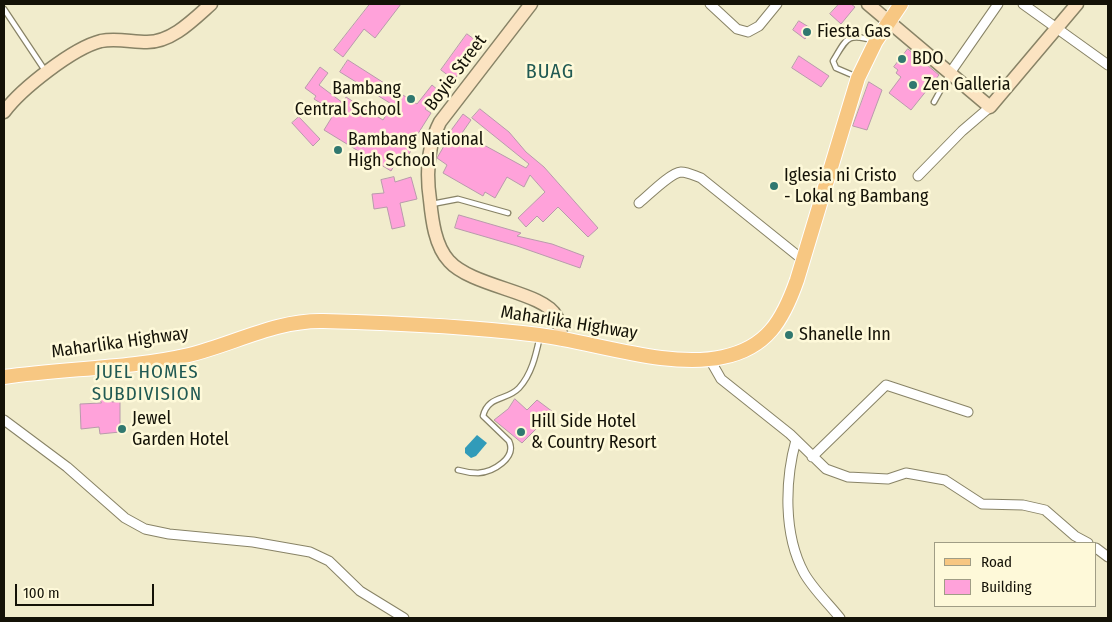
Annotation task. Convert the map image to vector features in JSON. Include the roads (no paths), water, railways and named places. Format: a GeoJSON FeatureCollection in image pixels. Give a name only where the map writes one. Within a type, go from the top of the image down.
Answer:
{"type":"FeatureCollection","features":[{"type":"Feature","properties":{"kind":"main road","name":"Maharlika Highway"},"geometry":{"type":"LineString","coordinates":[[4,377],[165,359],[210,349],[285,324],[301,322],[426,324],[540,335],[663,357],[709,358],[743,351],[766,338],[785,311],[803,260],[858,78],[876,41],[901,4]]}},
{"type":"Feature","properties":{"kind":"street"},"geometry":{"type":"LineString","coordinates":[[4,112],[26,87],[84,48],[114,39],[154,41],[168,37],[211,4]]}},
{"type":"Feature","properties":{"kind":"street","name":"Boyie Street"},"geometry":{"type":"LineString","coordinates":[[531,4],[440,122],[434,134],[427,178],[438,243],[449,262],[489,285],[542,304],[556,316],[562,338]]}},
{"type":"Feature","properties":{"kind":"street"},"geometry":{"type":"LineString","coordinates":[[710,4],[737,29],[748,32],[760,26],[777,4]]}},
{"type":"Feature","properties":{"kind":"street"},"geometry":{"type":"LineString","coordinates":[[868,4],[990,108]]}},
{"type":"Feature","properties":{"kind":"street"},"geometry":{"type":"LineString","coordinates":[[950,73],[998,4]]}},
{"type":"Feature","properties":{"kind":"street"},"geometry":{"type":"LineString","coordinates":[[1023,4],[1108,65]]}},
{"type":"Feature","properties":{"kind":"street"},"geometry":{"type":"LineString","coordinates":[[918,176],[962,131],[990,108],[1077,4]]}},
{"type":"Feature","properties":{"kind":"street"},"geometry":{"type":"LineString","coordinates":[[639,202],[672,176],[681,172],[691,174],[700,178],[803,260]]}},
{"type":"Feature","properties":{"kind":"street"},"geometry":{"type":"LineString","coordinates":[[709,358],[721,379],[752,401],[826,469],[848,477],[888,479],[912,473],[945,480],[982,504],[1036,507],[1045,510],[1075,536],[1086,542]]}},
{"type":"Feature","properties":{"kind":"street"},"geometry":{"type":"LineString","coordinates":[[812,458],[886,385],[968,412]]}},
{"type":"Feature","properties":{"kind":"street"},"geometry":{"type":"LineString","coordinates":[[4,420],[67,468],[126,518],[145,529],[169,534],[253,542],[310,552],[329,562],[375,602],[404,618]]}},
{"type":"Feature","properties":{"kind":"street"},"geometry":{"type":"LineString","coordinates":[[796,440],[791,459],[787,493],[791,532],[804,572],[840,618]]}},
{"type":"Feature","properties":{"kind":"street"},"geometry":{"type":"LineString","coordinates":[[1097,549],[1108,557]]}},
{"type":"Feature","properties":{"kind":"lane"},"geometry":{"type":"LineString","coordinates":[[4,9],[47,73]]}},
{"type":"Feature","properties":{"kind":"lane"},"geometry":{"type":"LineString","coordinates":[[858,78],[836,68],[833,61],[851,36],[860,36],[876,41]]}},
{"type":"Feature","properties":{"kind":"lane"},"geometry":{"type":"LineString","coordinates":[[934,102],[950,73]]}},
{"type":"Feature","properties":{"kind":"lane"},"geometry":{"type":"LineString","coordinates":[[430,204],[458,199],[508,213]]}},
{"type":"Feature","properties":{"kind":"lane"},"geometry":{"type":"LineString","coordinates":[[458,470],[480,473],[498,466],[510,454],[512,446],[509,441],[483,416],[494,400],[505,397],[519,388],[530,372],[540,335]]}},
{"type":"Feature","properties":{"kind":"water"},"geometry":{"type":"Polygon","coordinates":[[[477,435],[487,443],[476,456],[471,458],[465,453],[465,448],[477,435]]]}},
{"type":"Feature","properties":{"kind":"place","name":"Fiesta Gas"},"geometry":{"type":"Point","coordinates":[807,32]}},
{"type":"Feature","properties":{"kind":"place","name":"BDO"},"geometry":{"type":"Point","coordinates":[902,59]}},
{"type":"Feature","properties":{"kind":"place","name":"Zen Galleria"},"geometry":{"type":"Point","coordinates":[913,85]}},
{"type":"Feature","properties":{"kind":"place","name":"Bambang Central School"},"geometry":{"type":"Point","coordinates":[411,99]}},
{"type":"Feature","properties":{"kind":"place","name":"Bambang National High School"},"geometry":{"type":"Point","coordinates":[338,150]}},
{"type":"Feature","properties":{"kind":"place","name":"Iglesia ni Cristo - Lokal ng Bambang"},"geometry":{"type":"Point","coordinates":[774,186]}},
{"type":"Feature","properties":{"kind":"place","name":"Shanelle Inn"},"geometry":{"type":"Point","coordinates":[789,335]}},
{"type":"Feature","properties":{"kind":"place","name":"Jewel Garden Hotel"},"geometry":{"type":"Point","coordinates":[122,429]}},
{"type":"Feature","properties":{"kind":"place","name":"Hill Side Hotel & Country Resort"},"geometry":{"type":"Point","coordinates":[521,432]}},
{"type":"Feature","properties":{"kind":"district","name":"BUAG"},"geometry":{"type":"Point","coordinates":[550,72]}},
{"type":"Feature","properties":{"kind":"district","name":"JUEL HOMES SUBDIVISION"},"geometry":{"type":"Point","coordinates":[147,384]}}]}
